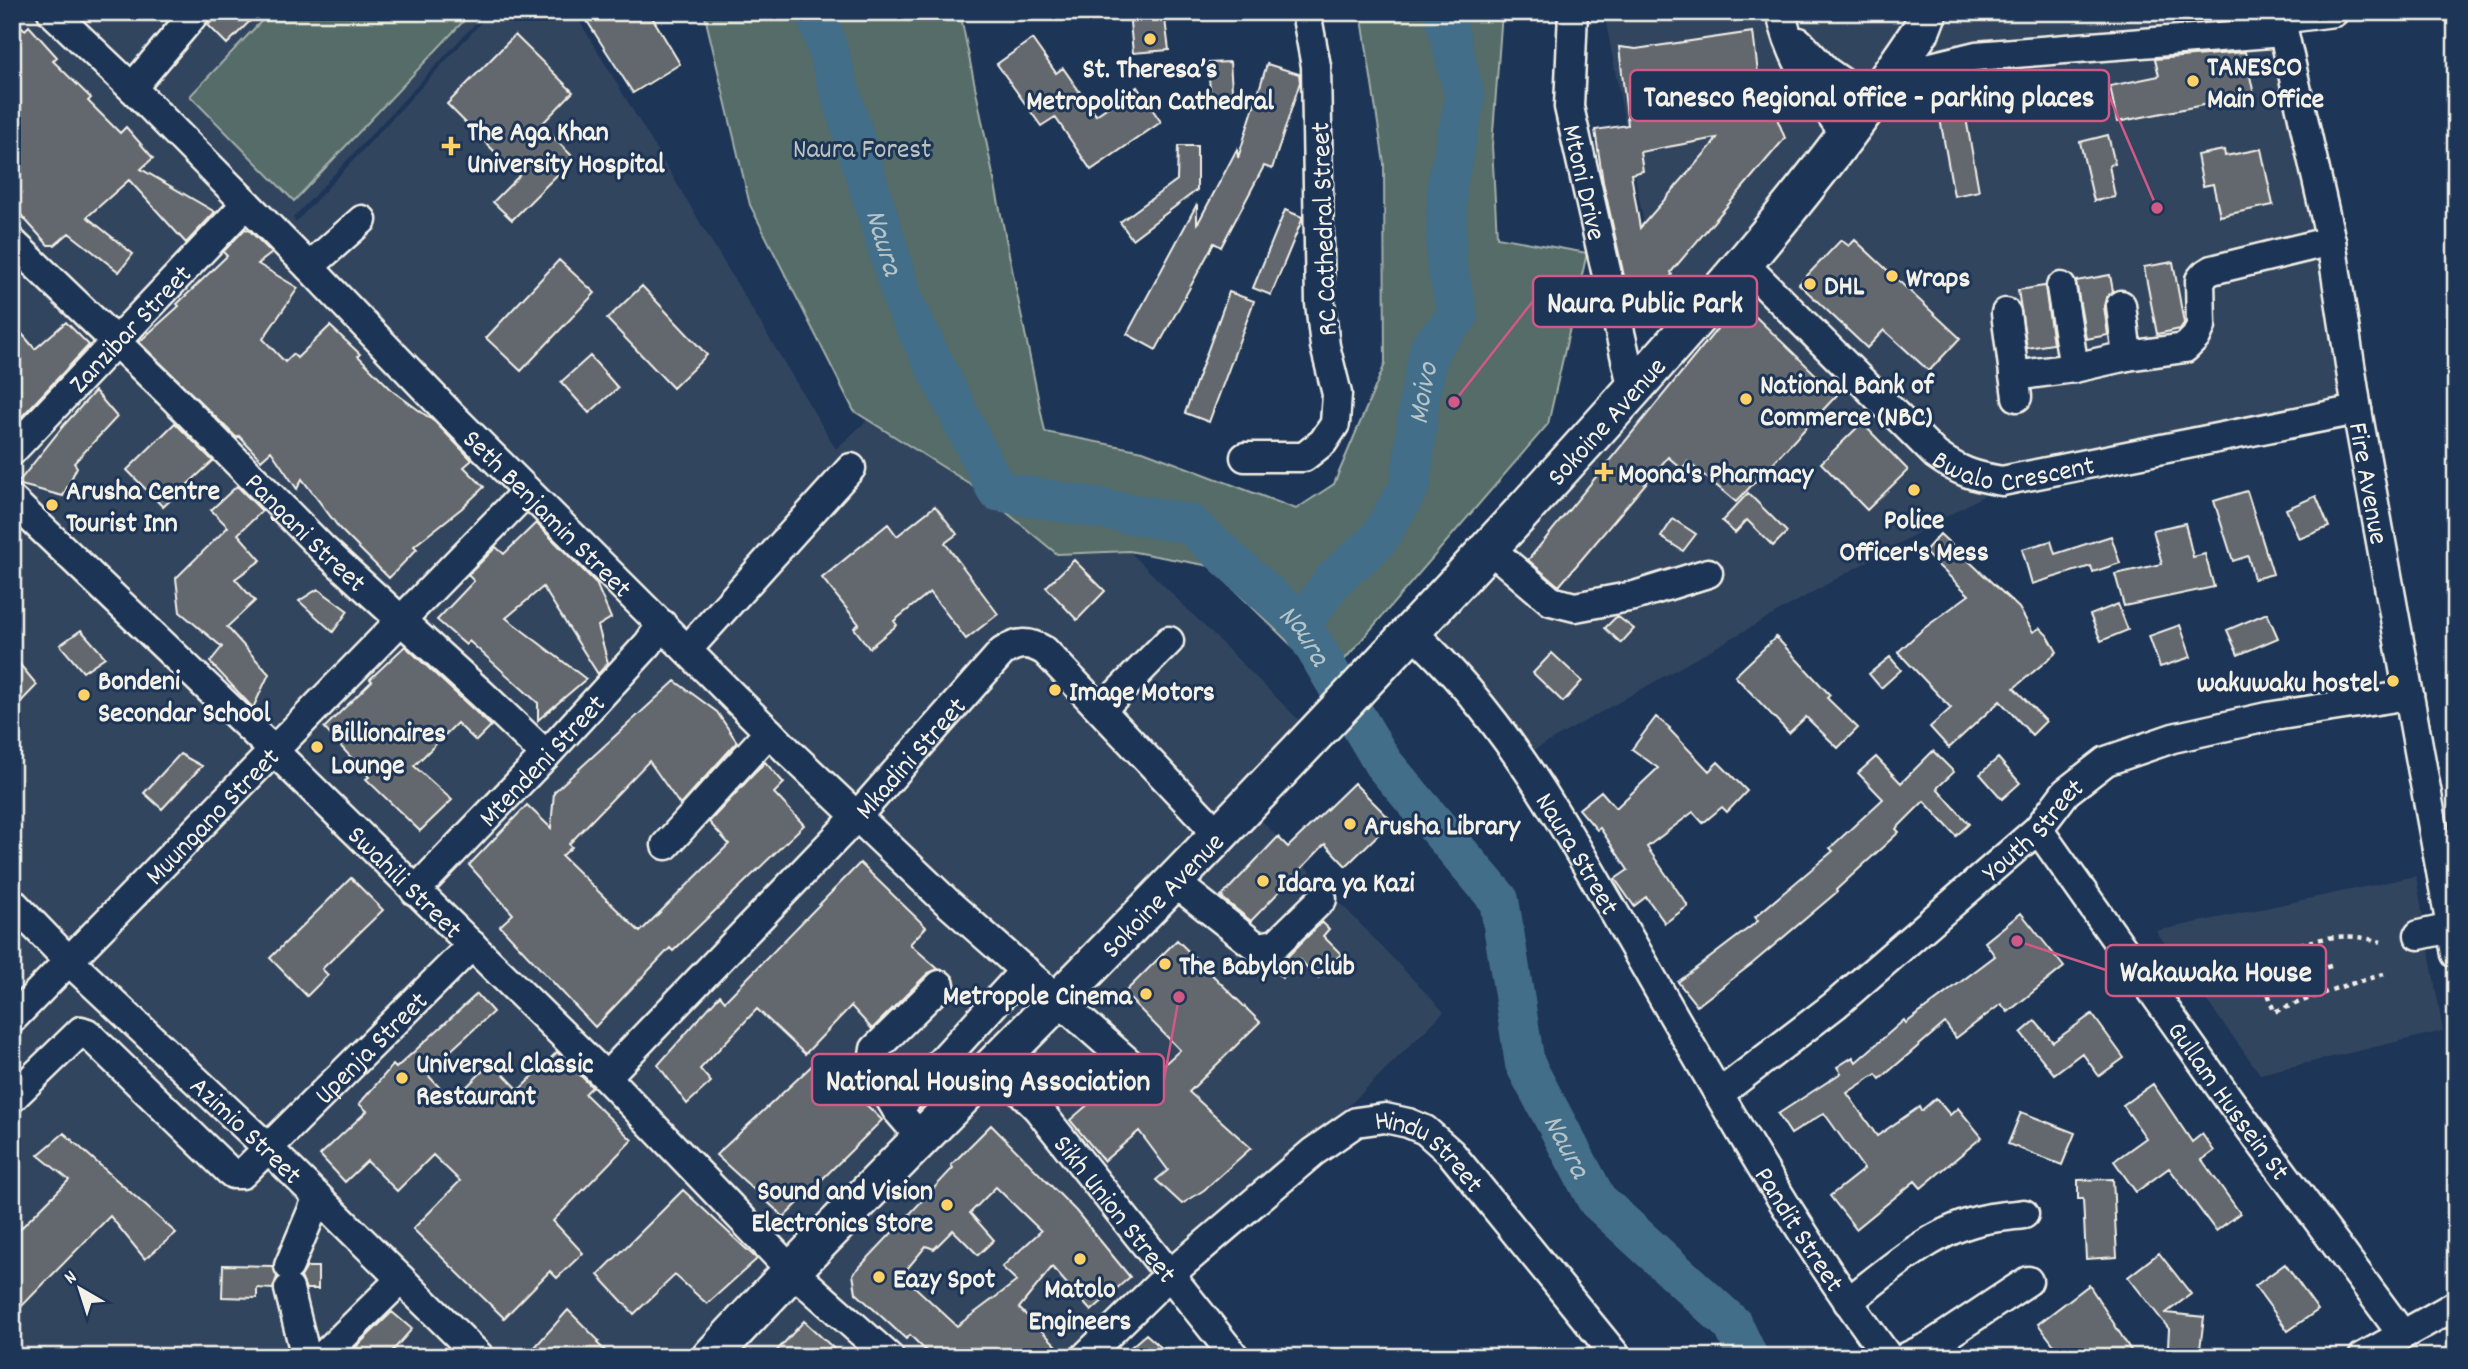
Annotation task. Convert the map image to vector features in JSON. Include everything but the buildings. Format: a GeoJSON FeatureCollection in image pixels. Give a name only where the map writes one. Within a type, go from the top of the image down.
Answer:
{"type":"FeatureCollection","features":[{"type":"Feature","properties":{"kind":"main road","name":"Sokoine Avenue"},"geometry":{"type":"LineString","coordinates":[[711,1357],[791,1270],[1058,1000],[1356,692],[1633,390],[1745,264],[1847,137],[1925,21]]}},
{"type":"Feature","properties":{"kind":"street","name":"Seth Benjamin Street"},"geometry":{"type":"LineString","coordinates":[[51,12],[132,88],[527,491],[769,732],[947,902],[1145,1077]]}},
{"type":"Feature","properties":{"kind":"street"},"geometry":{"type":"LineString","coordinates":[[132,88],[196,12]]}},
{"type":"Feature","properties":{"kind":"street","name":"RC Cathedral Street"},"geometry":{"type":"LineString","coordinates":[[1245,457],[1304,457],[1323,442],[1335,424],[1337,394],[1325,346],[1320,303],[1316,66],[1306,12]]}},
{"type":"Feature","properties":{"kind":"street","name":"Mtoni Drive"},"geometry":{"type":"LineString","coordinates":[[1573,12],[1569,107],[1633,390]]}},
{"type":"Feature","properties":{"kind":"street"},"geometry":{"type":"LineString","coordinates":[[1893,72],[1927,68],[1976,56],[2281,21],[2334,12]]}},
{"type":"Feature","properties":{"kind":"street"},"geometry":{"type":"LineString","coordinates":[[1781,14],[1800,44],[1826,71],[1872,103]]}},
{"type":"Feature","properties":{"kind":"street"},"geometry":{"type":"LineString","coordinates":[[1781,14],[1791,49],[1812,87],[1847,137]]}},
{"type":"Feature","properties":{"kind":"street"},"geometry":{"type":"LineString","coordinates":[[1925,21],[1940,41],[1976,56]]}},
{"type":"Feature","properties":{"kind":"street","name":"Fire Avenue"},"geometry":{"type":"LineString","coordinates":[[2281,21],[2331,241],[2357,410],[2453,941]]}},
{"type":"Feature","properties":{"kind":"street","name":"Zanzibar Street"},"geometry":{"type":"LineString","coordinates":[[12,451],[246,204]]}},
{"type":"Feature","properties":{"kind":"street"},"geometry":{"type":"LineString","coordinates":[[309,267],[362,220]]}},
{"type":"Feature","properties":{"kind":"street"},"geometry":{"type":"LineString","coordinates":[[2006,313],[2016,387],[2074,368],[2127,356],[2185,348],[2196,337],[2201,326],[2200,280],[2211,270],[2331,241]]}},
{"type":"Feature","properties":{"kind":"street","name":"Pangani Street"},"geometry":{"type":"LineString","coordinates":[[12,242],[117,342],[323,549],[546,755]]}},
{"type":"Feature","properties":{"kind":"street","name":"Bwalo Crescent"},"geometry":{"type":"LineString","coordinates":[[1745,264],[1937,455],[1958,471],[1976,477],[2002,481],[2357,410]]}},
{"type":"Feature","properties":{"kind":"street"},"geometry":{"type":"LineString","coordinates":[[2061,287],[2074,368]]}},
{"type":"Feature","properties":{"kind":"street"},"geometry":{"type":"LineString","coordinates":[[2121,305],[2127,356]]}},
{"type":"Feature","properties":{"kind":"street"},"geometry":{"type":"LineString","coordinates":[[687,650],[776,548],[851,468]]}},
{"type":"Feature","properties":{"kind":"street","name":"Muungano Street"},"geometry":{"type":"LineString","coordinates":[[12,1019],[527,491]]}},
{"type":"Feature","properties":{"kind":"street","name":"Swahili Street"},"geometry":{"type":"LineString","coordinates":[[12,500],[275,752],[606,1077],[791,1270],[889,1357]]}},
{"type":"Feature","properties":{"kind":"street"},"geometry":{"type":"LineString","coordinates":[[1489,548],[1551,601],[1575,607],[1634,596],[1708,573]]}},
{"type":"Feature","properties":{"kind":"street","name":"Mtendeni Street"},"geometry":{"type":"LineString","coordinates":[[415,891],[546,755],[648,644],[662,624]]}},
{"type":"Feature","properties":{"kind":"street","name":"Naura Street"},"geometry":{"type":"LineString","coordinates":[[1412,632],[1438,656],[1488,713],[1540,786],[1719,1094]]}},
{"type":"Feature","properties":{"kind":"street"},"geometry":{"type":"LineString","coordinates":[[1101,709],[1168,641]]}},
{"type":"Feature","properties":{"kind":"street","name":"Mkadini Street"},"geometry":{"type":"LineString","coordinates":[[606,1077],[857,816],[1002,652],[1012,646],[1024,642],[1045,650],[1218,834]]}},
{"type":"Feature","properties":{"kind":"street","name":"Youth Street"},"geometry":{"type":"LineString","coordinates":[[1719,1094],[1835,1005],[2038,829],[2066,792],[2106,761],[2172,738],[2267,717],[2409,695]]}},
{"type":"Feature","properties":{"kind":"street"},"geometry":{"type":"LineString","coordinates":[[666,845],[769,732]]}},
{"type":"Feature","properties":{"kind":"street","name":"Gullam Hussein St"},"geometry":{"type":"LineString","coordinates":[[2038,829],[2230,1101],[2402,1334]]}},
{"type":"Feature","properties":{"kind":"street"},"geometry":{"type":"LineString","coordinates":[[1174,881],[1257,947],[1276,944],[1322,900]]}},
{"type":"Feature","properties":{"kind":"street","name":"Azimio Street"},"geometry":{"type":"LineString","coordinates":[[12,902],[69,961],[269,1149],[480,1357]]}},
{"type":"Feature","properties":{"kind":"street"},"geometry":{"type":"LineString","coordinates":[[2419,935],[2453,941]]}},
{"type":"Feature","properties":{"kind":"street","name":"Upenja Street"},"geometry":{"type":"LineString","coordinates":[[12,1098],[82,1031],[87,1032],[233,1174],[242,1174],[472,945]]}},
{"type":"Feature","properties":{"kind":"street"},"geometry":{"type":"LineString","coordinates":[[897,1110],[1025,970]]}},
{"type":"Feature","properties":{"kind":"street"},"geometry":{"type":"LineString","coordinates":[[921,1138],[897,1110],[872,1069],[875,1049],[940,985]]}},
{"type":"Feature","properties":{"kind":"street","name":"Sikh Union Street"},"geometry":{"type":"LineString","coordinates":[[994,1064],[1038,1109],[1235,1357]]}},
{"type":"Feature","properties":{"kind":"street","name":"Pandit Street"},"geometry":{"type":"LineString","coordinates":[[1719,1094],[1848,1302],[1888,1357]]}},
{"type":"Feature","properties":{"kind":"street","name":"Hindu Street"},"geometry":{"type":"LineString","coordinates":[[1085,1357],[1169,1275],[1314,1152],[1356,1122],[1385,1118],[1425,1130],[1451,1153],[1617,1357]]}},
{"type":"Feature","properties":{"kind":"street"},"geometry":{"type":"LineString","coordinates":[[306,1357],[289,1278],[318,1197]]}},
{"type":"Feature","properties":{"kind":"street"},"geometry":{"type":"LineString","coordinates":[[1848,1302],[1920,1247],[1984,1219],[2024,1214]]}},
{"type":"Feature","properties":{"kind":"street"},"geometry":{"type":"LineString","coordinates":[[322,1357],[401,1279]]}},
{"type":"Feature","properties":{"kind":"street"},"geometry":{"type":"LineString","coordinates":[[1907,1357],[1930,1346],[2028,1281]]}},
{"type":"Feature","properties":{"kind":"street"},"geometry":{"type":"LineString","coordinates":[[2363,1357],[2456,1305]]}},
{"type":"Feature","properties":{"kind":"path"},"geometry":{"type":"LineString","coordinates":[[2280,949],[2343,934],[2363,936],[2381,942]]}},
{"type":"Feature","properties":{"kind":"path"},"geometry":{"type":"LineString","coordinates":[[2331,966],[2265,983],[2274,1012],[2386,973]]}},
{"type":"Feature","properties":{"kind":"shaded area"},"geometry":{"type":"Polygon","coordinates":[[[12,12],[486,12],[293,218],[296,222],[491,12],[574,12],[836,449],[935,358],[1311,732],[1245,803],[1444,1012],[1093,1357],[12,1357],[12,12]]]}},
{"type":"Feature","properties":{"kind":"shaded area"},"geometry":{"type":"Polygon","coordinates":[[[1604,12],[2272,12],[2348,412],[2004,484],[1520,758],[1423,610],[1666,341],[1604,12]]]}},
{"type":"Feature","properties":{"kind":"shaded area"},"geometry":{"type":"Polygon","coordinates":[[[2416,876],[2443,1031],[2260,1074],[2156,931],[2416,876]]]}},
{"type":"Feature","properties":{"kind":"green space"},"geometry":{"type":"Polygon","coordinates":[[[270,12],[472,12],[294,201],[190,96],[270,12]]]}},
{"type":"Feature","properties":{"kind":"green space","name":"Naura Forest"},"geometry":{"type":"Polygon","coordinates":[[[704,12],[960,12],[1045,432],[1143,451],[1296,509],[1334,484],[1385,364],[1384,163],[1361,12],[1502,12],[1492,146],[1497,237],[1587,253],[1548,424],[1327,680],[1210,566],[1129,551],[1057,554],[978,489],[854,411],[750,205],[704,12]]]}},
{"type":"Feature","properties":{"kind":"waterway","name":"Naura"},"geometry":{"type":"LineString","coordinates":[[816,12],[904,303],[997,491],[1190,524],[1301,624],[1383,763],[1499,900],[1525,1064],[1597,1200],[1733,1325],[1748,1357]]}},
{"type":"Feature","properties":{"kind":"waterway","name":"Moivo"},"geometry":{"type":"LineString","coordinates":[[1301,624],[1334,579],[1377,541],[1411,484],[1419,402],[1430,347],[1458,316],[1446,261],[1447,185],[1465,98],[1444,12]]}},
{"type":"Feature","properties":{"kind":"place","name":"St. Theresa’s Metropolitan Cathedral"},"geometry":{"type":"Point","coordinates":[1150,39]}},
{"type":"Feature","properties":{"kind":"place","name":"TANESCO Main Office"},"geometry":{"type":"Point","coordinates":[2193,81]}},
{"type":"Feature","properties":{"kind":"place","name":"The Aga Khan University Hospital"},"geometry":{"type":"Point","coordinates":[451,146]}},
{"type":"Feature","properties":{"kind":"place","name":"Tanesco Regional office - parking places"},"geometry":{"type":"Point","coordinates":[2157,208]}},
{"type":"Feature","properties":{"kind":"place","name":"Wraps"},"geometry":{"type":"Point","coordinates":[1892,276]}},
{"type":"Feature","properties":{"kind":"place","name":"DHL"},"geometry":{"type":"Point","coordinates":[1810,284]}},
{"type":"Feature","properties":{"kind":"place","name":"National Bank of Commerce (NBC)"},"geometry":{"type":"Point","coordinates":[1746,399]}},
{"type":"Feature","properties":{"kind":"place","name":"Naura Public Park"},"geometry":{"type":"Point","coordinates":[1454,402]}},
{"type":"Feature","properties":{"kind":"place","name":"Moona's Pharmacy"},"geometry":{"type":"Point","coordinates":[1604,472]}},
{"type":"Feature","properties":{"kind":"place","name":"Police Officer's Mess"},"geometry":{"type":"Point","coordinates":[1914,490]}},
{"type":"Feature","properties":{"kind":"place","name":"Arusha Centre Tourist Inn"},"geometry":{"type":"Point","coordinates":[52,505]}},
{"type":"Feature","properties":{"kind":"place","name":"wakuwaku hostel"},"geometry":{"type":"Point","coordinates":[2393,681]}},
{"type":"Feature","properties":{"kind":"place","name":"Image Motors"},"geometry":{"type":"Point","coordinates":[1055,690]}},
{"type":"Feature","properties":{"kind":"place","name":"Bondeni Secondar School"},"geometry":{"type":"Point","coordinates":[84,695]}},
{"type":"Feature","properties":{"kind":"place","name":"Billionaires Lounge"},"geometry":{"type":"Point","coordinates":[317,747]}},
{"type":"Feature","properties":{"kind":"place","name":"Arusha Library"},"geometry":{"type":"Point","coordinates":[1350,824]}},
{"type":"Feature","properties":{"kind":"place","name":"Idara ya Kazi"},"geometry":{"type":"Point","coordinates":[1263,881]}},
{"type":"Feature","properties":{"kind":"place","name":"Wakawaka House"},"geometry":{"type":"Point","coordinates":[2017,941]}},
{"type":"Feature","properties":{"kind":"place","name":"The Babylon Club"},"geometry":{"type":"Point","coordinates":[1165,964]}},
{"type":"Feature","properties":{"kind":"place","name":"Metropole Cinema"},"geometry":{"type":"Point","coordinates":[1146,994]}},
{"type":"Feature","properties":{"kind":"place","name":"National Housing Association"},"geometry":{"type":"Point","coordinates":[1179,997]}},
{"type":"Feature","properties":{"kind":"place","name":"Universal Classic Restaurant"},"geometry":{"type":"Point","coordinates":[402,1078]}},
{"type":"Feature","properties":{"kind":"place","name":"Sound and Vision Electronics Store"},"geometry":{"type":"Point","coordinates":[947,1205]}},
{"type":"Feature","properties":{"kind":"place","name":"Matolo Engineers"},"geometry":{"type":"Point","coordinates":[1080,1259]}},
{"type":"Feature","properties":{"kind":"place","name":"Eazy Spot"},"geometry":{"type":"Point","coordinates":[879,1277]}}]}
